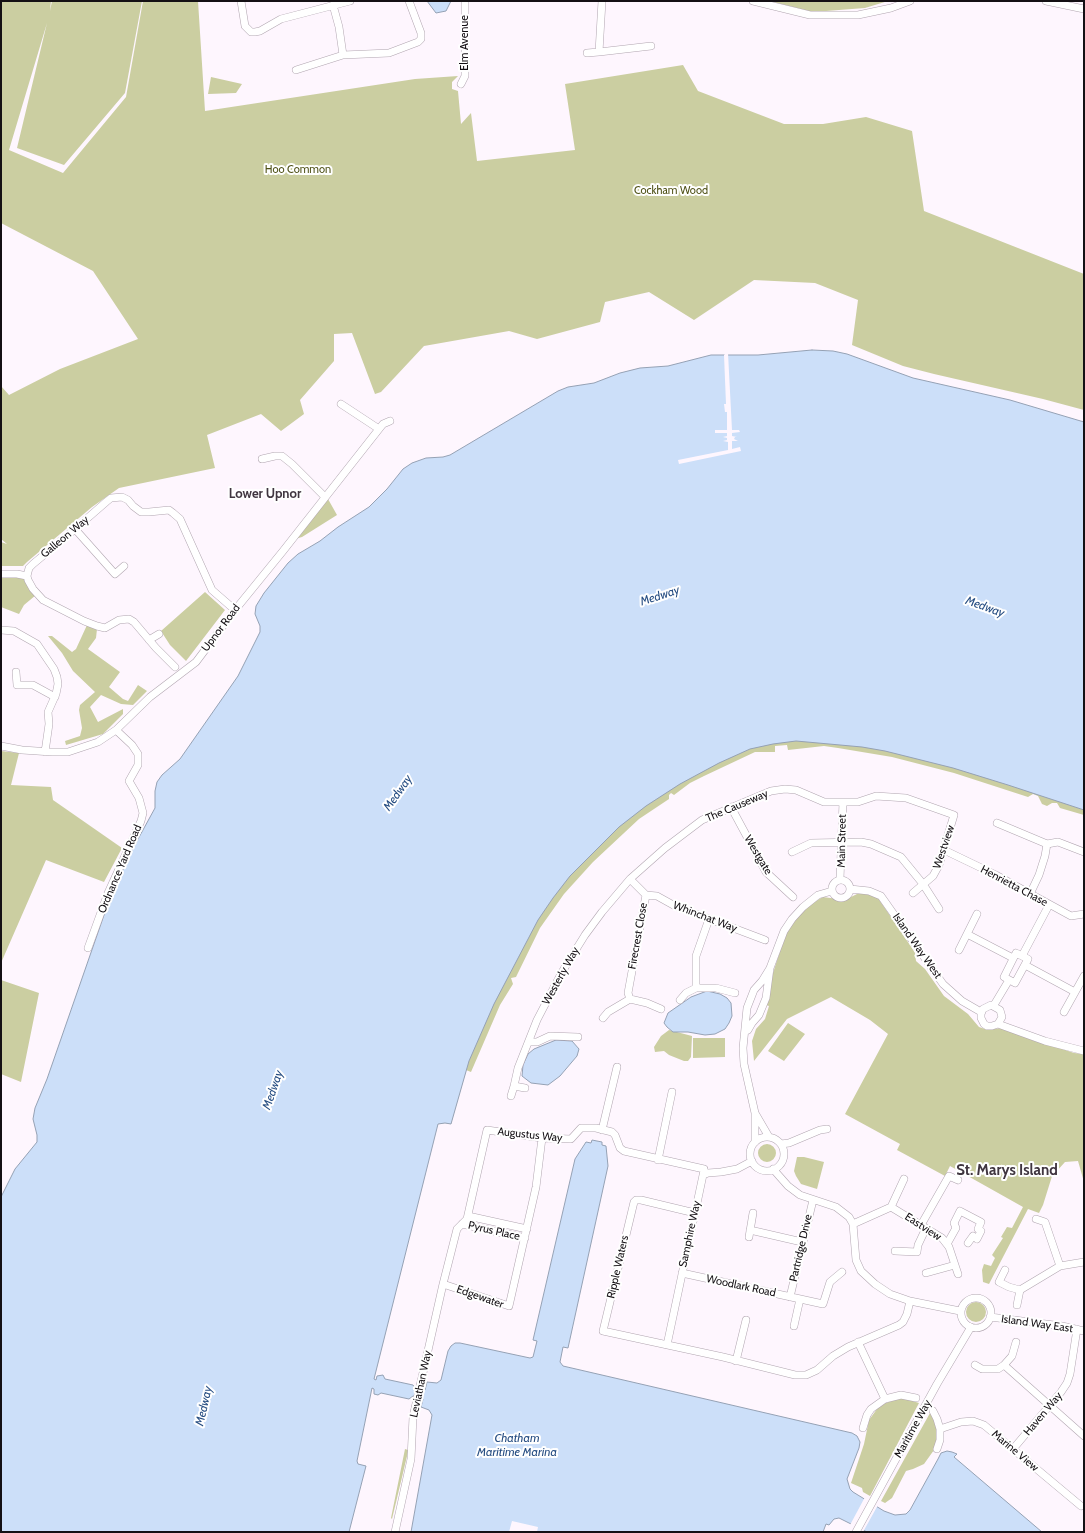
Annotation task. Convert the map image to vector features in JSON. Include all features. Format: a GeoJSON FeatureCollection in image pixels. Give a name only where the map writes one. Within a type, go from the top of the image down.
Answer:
{"type":"FeatureCollection","features":[{"type":"Feature","properties":{"kind":"street"},"geometry":{"type":"LineString","coordinates":[[241,1],[245,26],[251,32],[255,32],[281,19],[347,1]]}},
{"type":"Feature","properties":{"kind":"street"},"geometry":{"type":"LineString","coordinates":[[296,70],[343,56],[389,53],[418,42],[421,36],[420,30],[409,1]]}},
{"type":"Feature","properties":{"kind":"street","name":"Elm Avenue"},"geometry":{"type":"LineString","coordinates":[[461,84],[465,76],[465,1]]}},
{"type":"Feature","properties":{"kind":"street"},"geometry":{"type":"LineString","coordinates":[[599,52],[602,1]]}},
{"type":"Feature","properties":{"kind":"street"},"geometry":{"type":"LineString","coordinates":[[753,1],[810,15],[858,15],[891,8],[910,1]]}},
{"type":"Feature","properties":{"kind":"street"},"geometry":{"type":"LineString","coordinates":[[1046,1],[1084,9]]}},
{"type":"Feature","properties":{"kind":"street"},"geometry":{"type":"LineString","coordinates":[[334,5],[343,56]]}},
{"type":"Feature","properties":{"kind":"street"},"geometry":{"type":"LineString","coordinates":[[587,53],[651,46]]}},
{"type":"Feature","properties":{"kind":"street"},"geometry":{"type":"LineString","coordinates":[[341,404],[379,429]]}},
{"type":"Feature","properties":{"kind":"street","name":"Upnor Road"},"geometry":{"type":"LineString","coordinates":[[1,746],[46,752],[76,750],[98,742],[116,730],[150,697],[196,662],[235,610],[383,424],[390,421]]}},
{"type":"Feature","properties":{"kind":"street"},"geometry":{"type":"LineString","coordinates":[[262,459],[282,456],[325,497]]}},
{"type":"Feature","properties":{"kind":"street","name":"Galleon Way"},"geometry":{"type":"LineString","coordinates":[[27,576],[29,568],[33,564],[106,502],[116,497],[122,497],[128,500],[141,512],[169,510],[180,519],[212,590],[235,610]]}},
{"type":"Feature","properties":{"kind":"street"},"geometry":{"type":"LineString","coordinates":[[75,529],[115,574],[124,566]]}},
{"type":"Feature","properties":{"kind":"street"},"geometry":{"type":"LineString","coordinates":[[1,574],[17,574],[27,576],[33,589],[43,600],[84,621],[103,628],[123,618],[129,619],[134,622],[175,667]]}},
{"type":"Feature","properties":{"kind":"street"},"geometry":{"type":"LineString","coordinates":[[1,630],[14,632],[37,644],[54,669],[57,677],[58,684],[55,696],[48,712],[49,724],[46,752]]}},
{"type":"Feature","properties":{"kind":"street"},"geometry":{"type":"LineString","coordinates":[[149,640],[158,634]]}},
{"type":"Feature","properties":{"kind":"street"},"geometry":{"type":"LineString","coordinates":[[16,672],[17,684],[33,685],[55,696]]}},
{"type":"Feature","properties":{"kind":"street","name":"Ordnance Yard Road"},"geometry":{"type":"LineString","coordinates":[[88,948],[108,893],[141,821],[143,813],[139,798],[129,781],[138,765],[138,754],[131,744],[116,730]]}},
{"type":"Feature","properties":{"kind":"street","name":"The Causeway"},"geometry":{"type":"LineString","coordinates":[[630,879],[665,848],[702,820],[771,791],[785,789],[796,790],[824,802],[858,802],[876,796],[906,798],[954,815]]}},
{"type":"Feature","properties":{"kind":"street","name":"Main Street"},"geometry":{"type":"LineString","coordinates":[[840,879],[843,802]]}},
{"type":"Feature","properties":{"kind":"street","name":"Westgate"},"geometry":{"type":"LineString","coordinates":[[731,807],[766,872],[793,897]]}},
{"type":"Feature","properties":{"kind":"street","name":"Westview"},"geometry":{"type":"LineString","coordinates":[[913,892],[933,876],[939,865],[954,815]]}},
{"type":"Feature","properties":{"kind":"street"},"geometry":{"type":"LineString","coordinates":[[996,823],[1047,844],[1058,842],[1084,852]]}},
{"type":"Feature","properties":{"kind":"street"},"geometry":{"type":"LineString","coordinates":[[792,852],[811,843],[861,842],[871,844],[901,858],[923,884],[939,909]]}},
{"type":"Feature","properties":{"kind":"street"},"geometry":{"type":"LineString","coordinates":[[1030,894],[1039,875],[1047,844]]}},
{"type":"Feature","properties":{"kind":"street","name":"Henrietta Chase"},"geometry":{"type":"LineString","coordinates":[[944,850],[996,875],[1071,916],[1084,914]]}},
{"type":"Feature","properties":{"kind":"street","name":"Firecrest Close"},"geometry":{"type":"LineString","coordinates":[[630,879],[646,896],[628,993],[630,999]]}},
{"type":"Feature","properties":{"kind":"street","name":"Westerly Way"},"geometry":{"type":"LineString","coordinates":[[511,1096],[518,1068],[537,1020],[562,972],[584,935],[630,879]]}},
{"type":"Feature","properties":{"kind":"street"},"geometry":{"type":"LineString","coordinates":[[840,879],[846,881],[850,889],[847,895],[841,898],[835,896],[832,891],[834,883],[840,879]]}},
{"type":"Feature","properties":{"kind":"street","name":"Island Way West"},"geometry":{"type":"LineString","coordinates":[[850,889],[869,891],[881,896],[943,984],[962,1001],[981,1012]]}},
{"type":"Feature","properties":{"kind":"street"},"geometry":{"type":"LineString","coordinates":[[745,1036],[750,1025],[759,1015],[765,1001],[768,990],[770,968],[778,945],[792,919],[803,907],[818,896],[832,891]]}},
{"type":"Feature","properties":{"kind":"street","name":"Whinchat Way"},"geometry":{"type":"LineString","coordinates":[[646,896],[658,896],[672,905],[765,940]]}},
{"type":"Feature","properties":{"kind":"street"},"geometry":{"type":"LineString","coordinates":[[1022,956],[1049,905]]}},
{"type":"Feature","properties":{"kind":"street"},"geometry":{"type":"LineString","coordinates":[[959,950],[977,914]]}},
{"type":"Feature","properties":{"kind":"street"},"geometry":{"type":"LineString","coordinates":[[696,988],[696,956],[708,919]]}},
{"type":"Feature","properties":{"kind":"street"},"geometry":{"type":"LineString","coordinates":[[967,934],[1013,958]]}},
{"type":"Feature","properties":{"kind":"street"},"geometry":{"type":"LineString","coordinates":[[1016,953],[1028,959],[1015,983],[1004,976],[1013,958],[1016,953]]}},
{"type":"Feature","properties":{"kind":"street"},"geometry":{"type":"LineString","coordinates":[[1025,965],[1075,992]]}},
{"type":"Feature","properties":{"kind":"street"},"geometry":{"type":"LineString","coordinates":[[756,1142],[755,1113],[744,1059],[745,1036],[748,1005],[754,990],[770,968]]}},
{"type":"Feature","properties":{"kind":"street"},"geometry":{"type":"LineString","coordinates":[[1064,1012],[1084,976]]}},
{"type":"Feature","properties":{"kind":"street"},"geometry":{"type":"LineString","coordinates":[[1009,980],[994,1005],[986,1007],[981,1012],[981,1018],[985,1024],[992,1026],[998,1024],[1045,1041],[1084,1051]]}},
{"type":"Feature","properties":{"kind":"street"},"geometry":{"type":"LineString","coordinates":[[680,1000],[686,993],[696,988],[716,988],[735,993]]}},
{"type":"Feature","properties":{"kind":"street"},"geometry":{"type":"LineString","coordinates":[[603,1018],[608,1012],[630,999],[647,1003],[661,1009]]}},
{"type":"Feature","properties":{"kind":"street"},"geometry":{"type":"LineString","coordinates":[[994,1005],[1002,1013],[1002,1017],[998,1024]]}},
{"type":"Feature","properties":{"kind":"street"},"geometry":{"type":"LineString","coordinates":[[528,1042],[538,1042],[550,1036],[578,1037]]}},
{"type":"Feature","properties":{"kind":"street"},"geometry":{"type":"LineString","coordinates":[[617,1067],[602,1130],[614,1134],[620,1148],[624,1151],[654,1159],[704,1169],[703,1175]]}},
{"type":"Feature","properties":{"kind":"street"},"geometry":{"type":"LineString","coordinates":[[514,1086],[525,1088]]}},
{"type":"Feature","properties":{"kind":"street"},"geometry":{"type":"LineString","coordinates":[[654,1159],[672,1092]]}},
{"type":"Feature","properties":{"kind":"street"},"geometry":{"type":"LineString","coordinates":[[755,1113],[769,1137]]}},
{"type":"Feature","properties":{"kind":"street","name":"Augustus Way"},"geometry":{"type":"LineString","coordinates":[[487,1130],[542,1138],[571,1139],[581,1128],[602,1130]]}},
{"type":"Feature","properties":{"kind":"street"},"geometry":{"type":"LineString","coordinates":[[781,1144],[789,1143],[820,1130],[827,1129]]}},
{"type":"Feature","properties":{"kind":"street","name":"Edgewater"},"geometry":{"type":"LineString","coordinates":[[487,1130],[468,1216],[457,1229],[443,1284],[509,1306],[536,1187],[542,1138]]}},
{"type":"Feature","properties":{"kind":"street"},"geometry":{"type":"LineString","coordinates":[[764,1137],[769,1137],[781,1144],[783,1148],[783,1158],[781,1163],[773,1169],[768,1170],[759,1168],[752,1161],[751,1151],[756,1142],[764,1137]]}},
{"type":"Feature","properties":{"kind":"street"},"geometry":{"type":"LineString","coordinates":[[703,1175],[708,1172],[721,1172],[737,1169],[752,1161]]}},
{"type":"Feature","properties":{"kind":"street"},"geometry":{"type":"LineString","coordinates":[[773,1169],[788,1186],[800,1194],[813,1200],[836,1207],[849,1217],[853,1224],[856,1260],[861,1271],[875,1284],[890,1294],[910,1301],[960,1311]]}},
{"type":"Feature","properties":{"kind":"street","name":"Samphire Way"},"geometry":{"type":"LineString","coordinates":[[667,1345],[703,1175]]}},
{"type":"Feature","properties":{"kind":"street"},"geometry":{"type":"LineString","coordinates":[[894,1251],[917,1252],[923,1227],[949,1176],[958,1180]]}},
{"type":"Feature","properties":{"kind":"street"},"geometry":{"type":"LineString","coordinates":[[853,1224],[891,1207],[904,1179]]}},
{"type":"Feature","properties":{"kind":"street","name":"Ripple Waters"},"geometry":{"type":"LineString","coordinates":[[667,1345],[603,1331],[634,1202],[636,1200],[640,1200],[695,1213]]}},
{"type":"Feature","properties":{"kind":"street","name":"Partridge Drive"},"geometry":{"type":"LineString","coordinates":[[790,1297],[813,1200]]}},
{"type":"Feature","properties":{"kind":"street","name":"Eastview"},"geometry":{"type":"LineString","coordinates":[[891,1207],[942,1238],[947,1244],[958,1274]]}},
{"type":"Feature","properties":{"kind":"street"},"geometry":{"type":"LineString","coordinates":[[947,1244],[956,1228],[954,1223],[960,1211],[982,1219],[978,1229],[982,1231],[978,1239],[973,1236],[968,1243]]}},
{"type":"Feature","properties":{"kind":"street"},"geometry":{"type":"LineString","coordinates":[[753,1213],[750,1233],[802,1242]]}},
{"type":"Feature","properties":{"kind":"street","name":"Pyrus Place"},"geometry":{"type":"LineString","coordinates":[[468,1216],[527,1229]]}},
{"type":"Feature","properties":{"kind":"street"},"geometry":{"type":"LineString","coordinates":[[1036,1219],[1045,1222],[1060,1266]]}},
{"type":"Feature","properties":{"kind":"street","name":"Pyrus Place"},"geometry":{"type":"LineString","coordinates":[[462,1224],[525,1238]]}},
{"type":"Feature","properties":{"kind":"street"},"geometry":{"type":"LineString","coordinates":[[1005,1270],[999,1282],[1020,1290],[1060,1266],[1084,1262]]}},
{"type":"Feature","properties":{"kind":"street"},"geometry":{"type":"LineString","coordinates":[[926,1273],[955,1265]]}},
{"type":"Feature","properties":{"kind":"street","name":"Woodlark Road"},"geometry":{"type":"LineString","coordinates":[[682,1273],[823,1304],[830,1282],[842,1272]]}},
{"type":"Feature","properties":{"kind":"street","name":"Leviathan Way"},"geometry":{"type":"LineString","coordinates":[[395,1532],[411,1459],[413,1417],[443,1284]]}},
{"type":"Feature","properties":{"kind":"street"},"geometry":{"type":"LineString","coordinates":[[1017,1305],[1020,1290]]}},
{"type":"Feature","properties":{"kind":"street"},"geometry":{"type":"LineString","coordinates":[[978,1298],[987,1303],[990,1307],[990,1317],[985,1325],[976,1328],[971,1327],[963,1321],[960,1311],[964,1302],[968,1299],[978,1298]]}},
{"type":"Feature","properties":{"kind":"street"},"geometry":{"type":"LineString","coordinates":[[794,1326],[800,1299]]}},
{"type":"Feature","properties":{"kind":"street"},"geometry":{"type":"LineString","coordinates":[[667,1345],[795,1375],[806,1375],[817,1370],[837,1353],[858,1342],[899,1325],[905,1318],[910,1301]]}},
{"type":"Feature","properties":{"kind":"street","name":"Island Way East"},"geometry":{"type":"LineString","coordinates":[[990,1317],[1062,1326],[1081,1330]]}},
{"type":"Feature","properties":{"kind":"street"},"geometry":{"type":"LineString","coordinates":[[736,1361],[746,1320]]}},
{"type":"Feature","properties":{"kind":"street","name":"Maritime Way"},"geometry":{"type":"LineString","coordinates":[[856,1532],[937,1384],[971,1327]]}},
{"type":"Feature","properties":{"kind":"street","name":"Haven Way"},"geometry":{"type":"LineString","coordinates":[[1013,1449],[1061,1392],[1070,1374],[1081,1330]]}},
{"type":"Feature","properties":{"kind":"street"},"geometry":{"type":"LineString","coordinates":[[858,1342],[885,1399]]}},
{"type":"Feature","properties":{"kind":"street"},"geometry":{"type":"LineString","coordinates":[[975,1365],[982,1369],[998,1369],[1012,1356],[1016,1342]]}},
{"type":"Feature","properties":{"kind":"street"},"geometry":{"type":"LineString","coordinates":[[1004,1365],[1084,1436]]}},
{"type":"Feature","properties":{"kind":"street"},"geometry":{"type":"LineString","coordinates":[[862,1428],[871,1409],[885,1399],[901,1395],[916,1398]]}},
{"type":"Feature","properties":{"kind":"street"},"geometry":{"type":"LineString","coordinates":[[933,1411],[940,1429],[940,1440],[937,1449]]}},
{"type":"Feature","properties":{"kind":"street","name":"Marine View"},"geometry":{"type":"LineString","coordinates":[[940,1429],[961,1422],[973,1422],[984,1425],[1081,1506]]}},
{"type":"Feature","properties":{"kind":"green space","name":"Cockham Wood"},"geometry":{"type":"Polygon","coordinates":[[[1,1],[51,1],[50,11],[52,1],[142,1],[125,93],[64,165],[17,148],[47,23],[9,150],[63,173],[126,97],[143,1],[198,1],[205,111],[415,79],[458,76],[452,82],[452,89],[458,91],[461,124],[471,113],[477,161],[575,150],[565,84],[683,65],[698,91],[784,124],[823,124],[866,117],[912,131],[924,211],[1084,274],[1084,410],[903,366],[852,345],[858,300],[815,283],[754,280],[694,320],[649,292],[605,302],[600,322],[537,339],[509,331],[424,346],[381,392],[375,394],[352,333],[334,334],[334,361],[300,400],[304,414],[281,431],[261,414],[207,435],[215,468],[119,488],[92,507],[23,566],[1,566],[1,542],[7,544],[1,539],[1,386],[9,395],[60,369],[138,339],[93,271],[1,223],[1,1]]]}},
{"type":"Feature","properties":{"kind":"green space"},"geometry":{"type":"Polygon","coordinates":[[[769,1],[888,1],[865,8],[813,12],[769,1]]]}},
{"type":"Feature","properties":{"kind":"green space"},"geometry":{"type":"Polygon","coordinates":[[[211,77],[242,84],[236,93],[208,94],[211,77]]]}},
{"type":"Feature","properties":{"kind":"green space"},"geometry":{"type":"Polygon","coordinates":[[[328,499],[337,515],[302,537],[295,539],[328,499]]]}},
{"type":"Feature","properties":{"kind":"green space"},"geometry":{"type":"Polygon","coordinates":[[[1,576],[18,576],[24,578],[36,595],[24,605],[19,614],[1,607],[1,576]]]}},
{"type":"Feature","properties":{"kind":"green space"},"geometry":{"type":"Polygon","coordinates":[[[205,592],[225,610],[186,661],[170,645],[161,631],[205,592]]]}},
{"type":"Feature","properties":{"kind":"green space"},"geometry":{"type":"Polygon","coordinates":[[[87,625],[97,629],[96,638],[88,649],[120,672],[109,687],[123,699],[128,701],[138,685],[147,691],[133,705],[121,704],[101,695],[90,707],[98,722],[123,709],[123,714],[103,734],[66,745],[65,741],[80,736],[82,728],[79,710],[80,705],[95,692],[73,671],[62,653],[48,636],[52,636],[72,652],[76,649],[87,625]]]}},
{"type":"Feature","properties":{"kind":"green space"},"geometry":{"type":"Polygon","coordinates":[[[756,726],[1084,782],[1084,815],[1060,808],[1057,803],[1052,803],[1047,806],[1042,804],[1038,796],[1033,794],[1028,797],[954,773],[892,757],[824,746],[788,750],[787,745],[775,746],[775,752],[755,752],[704,776],[690,783],[674,795],[671,793],[669,795],[669,799],[639,819],[593,862],[564,894],[540,928],[516,977],[511,978],[513,984],[500,1005],[471,1072],[466,1070],[451,1124],[438,1124],[545,865],[756,726]]]}},
{"type":"Feature","properties":{"kind":"green space"},"geometry":{"type":"Polygon","coordinates":[[[1,751],[19,753],[11,785],[51,787],[53,800],[122,848],[104,882],[46,860],[1,963],[1,751]]]}},
{"type":"Feature","properties":{"kind":"green space"},"geometry":{"type":"Polygon","coordinates":[[[864,893],[878,898],[915,953],[916,961],[925,969],[944,996],[968,1014],[979,1027],[988,1030],[1001,1028],[1074,1053],[1084,1054],[1084,1182],[1078,1161],[1065,1162],[1056,1172],[1053,1173],[1039,1213],[1028,1209],[989,1284],[983,1282],[982,1270],[984,1264],[991,1266],[995,1258],[992,1255],[1003,1238],[1001,1237],[1007,1227],[1012,1228],[1023,1207],[950,1166],[945,1176],[897,1150],[900,1144],[845,1114],[888,1034],[870,1020],[831,997],[787,1019],[754,1061],[752,1041],[756,1029],[765,1019],[769,1006],[766,1005],[771,979],[786,933],[800,914],[814,902],[823,897],[845,900],[857,894],[864,893]]]}},
{"type":"Feature","properties":{"kind":"green space"},"geometry":{"type":"Polygon","coordinates":[[[1,980],[39,993],[21,1082],[1,1074],[1,980]]]}},
{"type":"Feature","properties":{"kind":"green space"},"geometry":{"type":"Polygon","coordinates":[[[788,1023],[805,1034],[784,1061],[768,1051],[788,1023]]]}},
{"type":"Feature","properties":{"kind":"green space"},"geometry":{"type":"Polygon","coordinates":[[[669,1030],[692,1036],[691,1057],[688,1061],[684,1061],[669,1055],[664,1051],[655,1052],[654,1047],[661,1036],[669,1030]]]}},
{"type":"Feature","properties":{"kind":"green space"},"geometry":{"type":"Polygon","coordinates":[[[693,1038],[725,1038],[725,1057],[693,1058],[693,1038]]]}},
{"type":"Feature","properties":{"kind":"green space"},"geometry":{"type":"Polygon","coordinates":[[[767,1144],[773,1147],[776,1153],[773,1159],[767,1162],[761,1159],[758,1153],[761,1147],[767,1144]]]}},
{"type":"Feature","properties":{"kind":"green space"},"geometry":{"type":"Polygon","coordinates":[[[797,1157],[804,1157],[824,1162],[817,1189],[801,1184],[796,1176],[794,1171],[797,1157]]]}},
{"type":"Feature","properties":{"kind":"green space"},"geometry":{"type":"Polygon","coordinates":[[[976,1302],[983,1305],[986,1312],[983,1319],[976,1322],[969,1319],[966,1312],[969,1305],[976,1302]]]}},
{"type":"Feature","properties":{"kind":"green space"},"geometry":{"type":"Polygon","coordinates":[[[897,1399],[906,1399],[919,1403],[870,1496],[863,1492],[862,1488],[851,1483],[864,1444],[869,1420],[877,1409],[883,1404],[897,1399]]]}},
{"type":"Feature","properties":{"kind":"green space"},"geometry":{"type":"Polygon","coordinates":[[[930,1413],[934,1419],[938,1431],[937,1444],[934,1450],[924,1464],[906,1471],[892,1498],[885,1503],[881,1501],[930,1413]]]}},
{"type":"Feature","properties":{"kind":"green space"},"geometry":{"type":"Polygon","coordinates":[[[405,1449],[408,1450],[408,1452],[392,1519],[391,1518],[405,1449]]]}},
{"type":"Feature","properties":{"kind":"water"},"geometry":{"type":"Polygon","coordinates":[[[427,1],[451,1],[446,11],[436,13],[427,1]]]}},
{"type":"Feature","properties":{"kind":"water"},"geometry":{"type":"Polygon","coordinates":[[[812,350],[833,351],[847,354],[913,378],[1010,400],[1084,422],[1084,810],[953,768],[885,751],[862,747],[796,741],[750,749],[719,763],[680,784],[646,806],[619,827],[570,876],[538,920],[494,1004],[469,1061],[451,1124],[438,1124],[374,1379],[376,1380],[377,1376],[383,1375],[385,1379],[413,1385],[415,1388],[425,1390],[427,1382],[437,1383],[441,1380],[448,1351],[455,1343],[530,1358],[533,1357],[537,1341],[533,1340],[575,1159],[586,1142],[591,1143],[592,1140],[602,1142],[602,1145],[606,1146],[608,1166],[568,1348],[563,1347],[560,1362],[563,1366],[852,1433],[857,1436],[860,1442],[847,1479],[850,1489],[884,1511],[895,1515],[906,1514],[910,1510],[941,1453],[947,1451],[952,1452],[957,1454],[954,1457],[1042,1532],[867,1532],[839,1518],[834,1519],[829,1525],[826,1524],[823,1532],[411,1532],[432,1415],[429,1410],[421,1407],[423,1399],[413,1396],[409,1399],[381,1393],[378,1395],[374,1394],[374,1389],[372,1388],[357,1461],[358,1464],[366,1466],[349,1532],[1,1532],[1,1197],[15,1169],[37,1142],[33,1119],[35,1108],[47,1079],[111,895],[132,850],[155,808],[155,791],[157,782],[162,775],[180,759],[238,676],[260,632],[260,626],[255,614],[256,606],[264,593],[288,563],[298,554],[320,541],[338,527],[369,507],[387,489],[403,469],[412,463],[426,458],[450,455],[558,391],[568,387],[594,383],[620,373],[640,368],[668,366],[711,355],[758,355],[812,350]]]}},
{"type":"Feature","properties":{"kind":"water"},"geometry":{"type":"Polygon","coordinates":[[[707,991],[720,994],[727,998],[731,1003],[732,1016],[725,1029],[715,1034],[705,1035],[688,1032],[673,1032],[667,1027],[664,1023],[668,1013],[691,997],[707,991]]]}},
{"type":"Feature","properties":{"kind":"water"},"geometry":{"type":"Polygon","coordinates":[[[556,1040],[572,1041],[579,1049],[577,1056],[560,1076],[548,1085],[531,1083],[522,1076],[523,1065],[528,1054],[534,1049],[556,1040]]]}},
{"type":"Feature","properties":{"kind":"pier"},"geometry":{"type":"Polygon","coordinates":[[[728,353],[732,430],[739,430],[740,432],[732,433],[732,436],[737,437],[734,439],[738,441],[732,441],[732,449],[740,447],[741,451],[679,464],[678,460],[728,450],[728,442],[723,441],[727,440],[727,438],[723,437],[727,436],[727,433],[715,433],[715,430],[727,430],[727,412],[725,412],[724,404],[726,404],[724,355],[728,353]]]}},
{"type":"Feature","properties":{"kind":"pier"},"geometry":{"type":"Polygon","coordinates":[[[865,1497],[878,1505],[863,1532],[850,1525],[865,1497]]]}},
{"type":"Feature","properties":{"kind":"pier"},"geometry":{"type":"Polygon","coordinates":[[[512,1521],[538,1527],[537,1532],[509,1532],[512,1521]]]}},
{"type":"Feature","properties":{"kind":"district","name":"Lower Upnor"},"geometry":{"type":"Point","coordinates":[265,494]}},
{"type":"Feature","properties":{"kind":"district","name":"St. Marys Island"},"geometry":{"type":"Point","coordinates":[1007,1171]}},
{"type":"Feature","properties":{"kind":"park label","name":"Hoo Common"},"geometry":{"type":"Point","coordinates":[298,170]}},
{"type":"Feature","properties":{"kind":"water label","name":"Medway"},"geometry":{"type":"Point","coordinates":[660,596]}},
{"type":"Feature","properties":{"kind":"water label","name":"Medway"},"geometry":{"type":"Point","coordinates":[985,607]}},
{"type":"Feature","properties":{"kind":"water label","name":"Medway"},"geometry":{"type":"Point","coordinates":[398,793]}},
{"type":"Feature","properties":{"kind":"water label","name":"Medway"},"geometry":{"type":"Point","coordinates":[273,1090]}},
{"type":"Feature","properties":{"kind":"water label","name":"Medway"},"geometry":{"type":"Point","coordinates":[204,1406]}},
{"type":"Feature","properties":{"kind":"water label","name":"Chatham Maritime Marina"},"geometry":{"type":"Point","coordinates":[517,1445]}}]}
